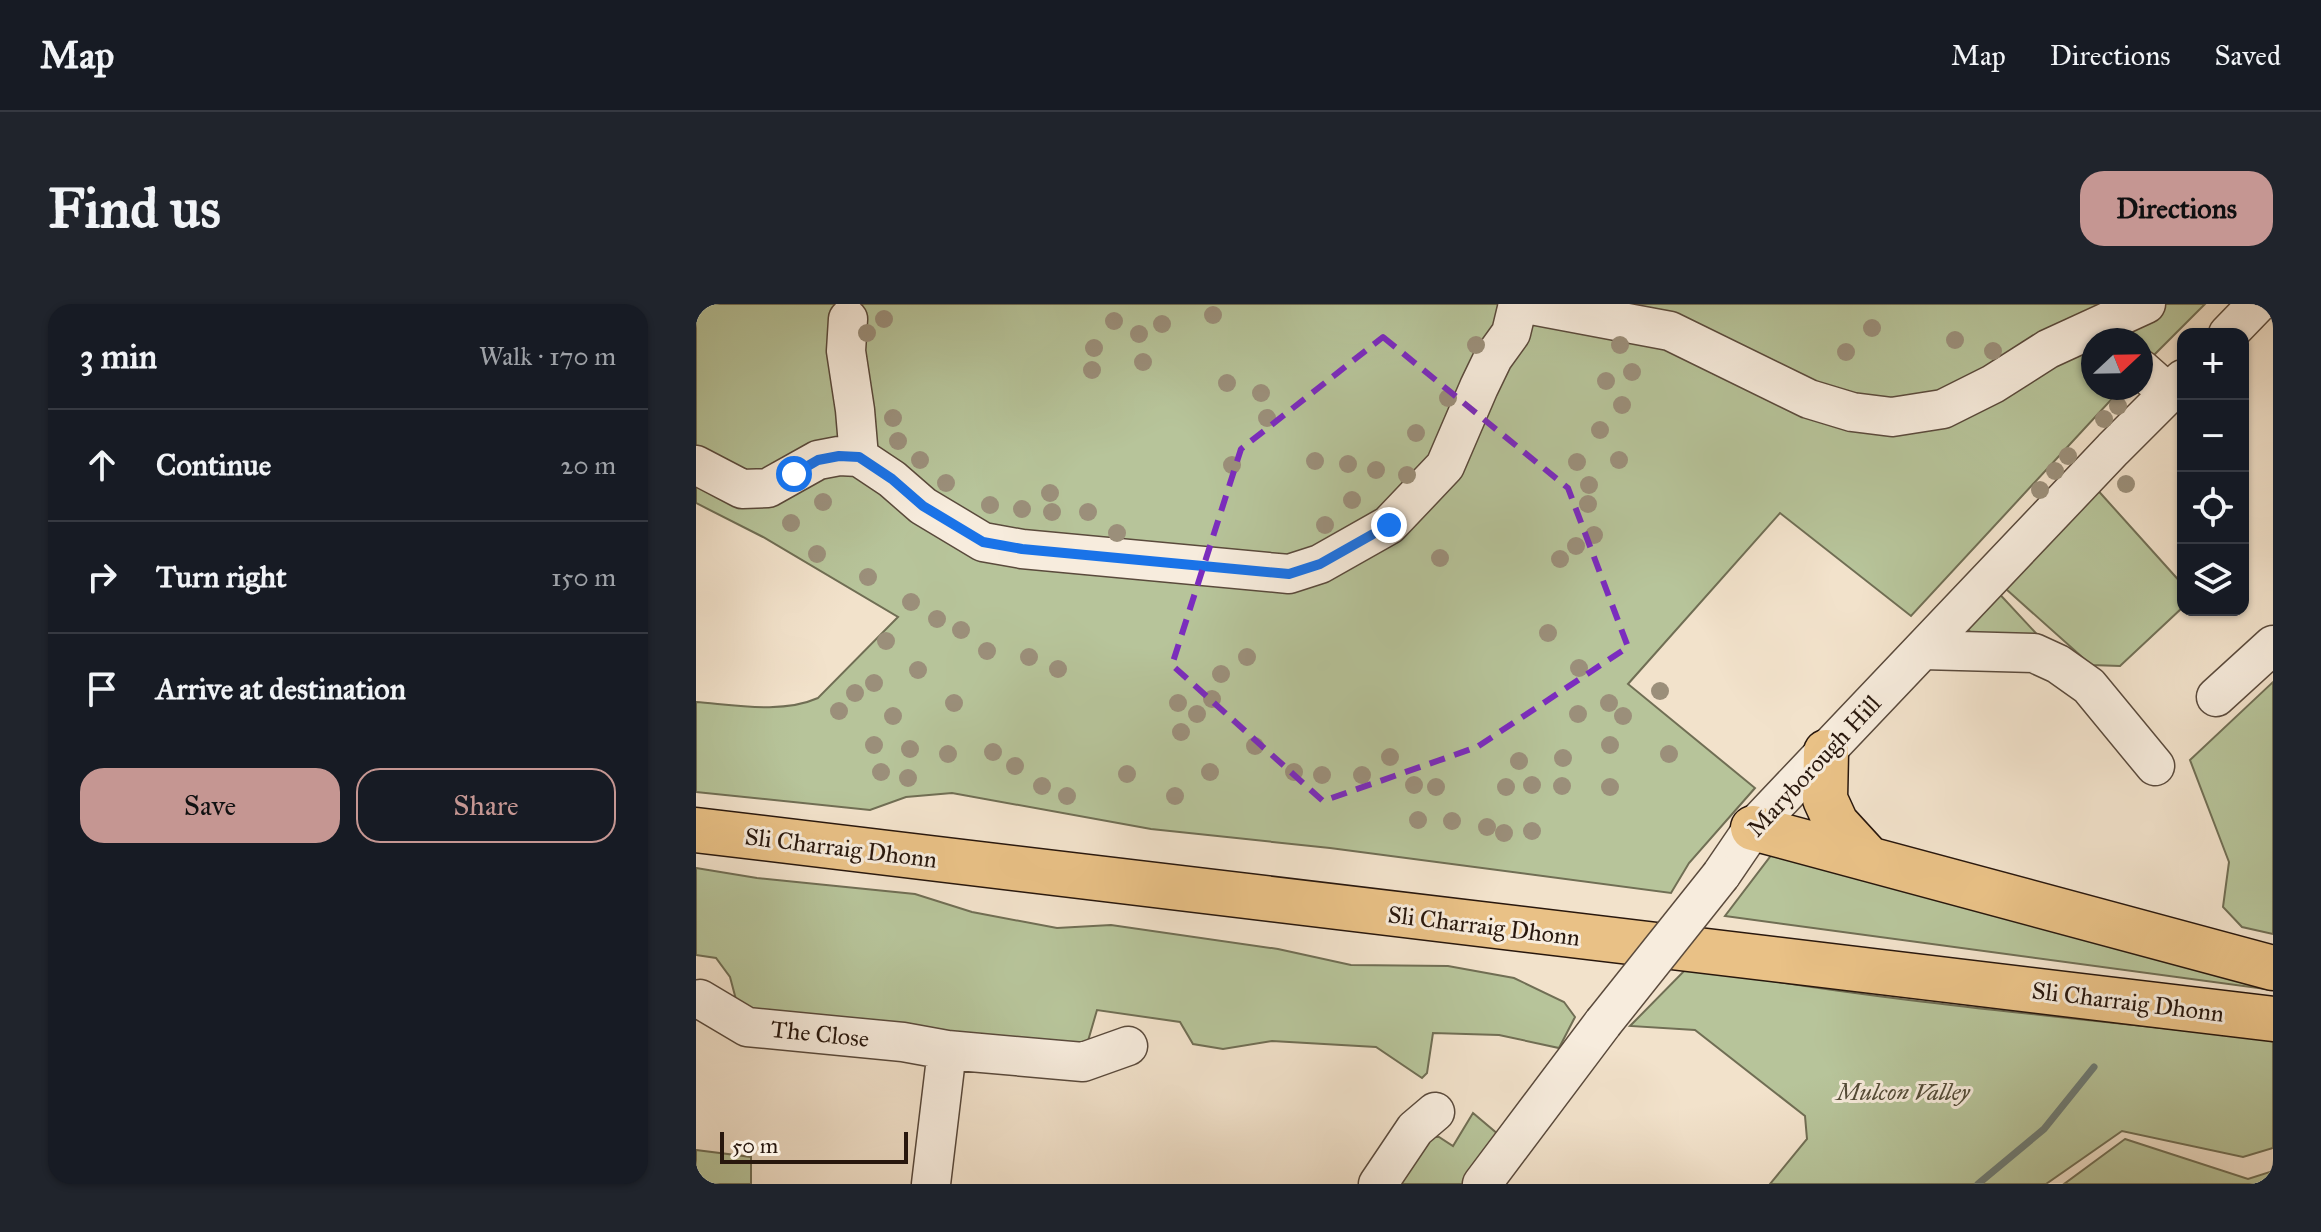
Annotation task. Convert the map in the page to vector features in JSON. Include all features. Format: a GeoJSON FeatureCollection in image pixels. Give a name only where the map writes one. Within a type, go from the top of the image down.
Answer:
{"type":"FeatureCollection","features":[{"type":"Feature","properties":{"kind":"highway"},"geometry":{"type":"LineString","coordinates":[[1826,752],[1825,799],[1836,823],[1869,859]]}},
{"type":"Feature","properties":{"kind":"highway"},"geometry":{"type":"LineString","coordinates":[[1753,828],[2273,968]]}},
{"type":"Feature","properties":{"kind":"highway","name":"Sli Charraig Dhonn"},"geometry":{"type":"LineString","coordinates":[[696,830],[2273,1019]]}},
{"type":"Feature","properties":{"kind":"street"},"geometry":{"type":"LineString","coordinates":[[696,465],[742,489],[768,488],[818,460],[839,456],[859,457],[892,479],[923,506],[983,542],[1022,549],[1289,574],[1320,564],[1389,525],[1445,466],[1493,358],[1511,333],[1518,304]]}},
{"type":"Feature","properties":{"kind":"street"},"geometry":{"type":"LineString","coordinates":[[1526,304],[1670,331],[1809,399],[1852,412],[1892,417],[1943,409],[1993,384],[2048,349],[2081,339]]}},
{"type":"Feature","properties":{"kind":"street"},"geometry":{"type":"LineString","coordinates":[[2114,328],[2146,304]]}},
{"type":"Feature","properties":{"kind":"street"},"geometry":{"type":"LineString","coordinates":[[2234,328],[2257,304]]}},
{"type":"Feature","properties":{"kind":"street"},"geometry":{"type":"LineString","coordinates":[[848,319],[846,351],[868,412],[859,457]]}},
{"type":"Feature","properties":{"kind":"street","name":"Maryborough Hill"},"geometry":{"type":"LineString","coordinates":[[1482,1184],[1603,1023],[1721,875],[1753,828],[1923,650],[2164,380]]}},
{"type":"Feature","properties":{"kind":"street"},"geometry":{"type":"LineString","coordinates":[[804,468],[825,439],[868,412]]}},
{"type":"Feature","properties":{"kind":"street"},"geometry":{"type":"LineString","coordinates":[[2216,697],[2273,645]]}},
{"type":"Feature","properties":{"kind":"street"},"geometry":{"type":"LineString","coordinates":[[1923,650],[2034,653],[2058,664],[2089,686],[2155,766]]}},
{"type":"Feature","properties":{"kind":"street","name":"The Close"},"geometry":{"type":"LineString","coordinates":[[700,999],[747,1027],[903,1042],[947,1050],[1083,1062],[1128,1046]]}},
{"type":"Feature","properties":{"kind":"street"},"geometry":{"type":"LineString","coordinates":[[931,1184],[947,1050]]}},
{"type":"Feature","properties":{"kind":"street"},"geometry":{"type":"LineString","coordinates":[[1378,1184],[1415,1129],[1435,1112]]}},
{"type":"Feature","properties":{"kind":"highlighted area"},"geometry":{"type":"Polygon","coordinates":[[[1383,337],[1568,488],[1628,647],[1477,747],[1323,801],[1172,665],[1241,449],[1383,337]]]}},
{"type":"Feature","properties":{"kind":"green space"},"geometry":{"type":"Polygon","coordinates":[[[696,304],[2205,304],[2181,328],[2177,328],[2177,332],[2153,356],[2153,328],[2081,328],[2081,400],[2111,400],[1911,616],[1780,513],[1628,684],[1755,788],[1689,863],[1671,893],[1330,848],[1151,829],[952,793],[906,797],[870,810],[696,792],[696,702],[774,707],[818,698],[898,617],[763,537],[696,503],[696,304]]]}},
{"type":"Feature","properties":{"kind":"green space"},"geometry":{"type":"Polygon","coordinates":[[[2094,486],[2177,578],[2177,613],[2120,666],[2091,665],[1997,581],[2094,486]]]}},
{"type":"Feature","properties":{"kind":"green space"},"geometry":{"type":"Polygon","coordinates":[[[1993,587],[2046,644],[1965,640],[1970,632],[1965,623],[1993,587]]]}},
{"type":"Feature","properties":{"kind":"green space"},"geometry":{"type":"Polygon","coordinates":[[[2273,682],[2273,934],[2242,927],[2223,907],[2229,862],[2190,760],[2273,682]]]}},
{"type":"Feature","properties":{"kind":"green space"},"geometry":{"type":"Polygon","coordinates":[[[1785,837],[2273,977],[2273,990],[1725,916],[1785,837]]]}},
{"type":"Feature","properties":{"kind":"green space"},"geometry":{"type":"Polygon","coordinates":[[[696,868],[757,878],[915,894],[972,912],[1057,928],[1111,925],[1278,949],[1351,965],[1448,966],[1514,978],[1564,1002],[1575,1017],[1559,1048],[1499,1035],[1433,1033],[1427,1073],[1422,1078],[1376,1047],[1272,1041],[1223,1049],[1193,1044],[1180,1022],[1097,1010],[1088,1041],[1077,1050],[738,1007],[730,977],[716,958],[696,955],[696,868]]]}},
{"type":"Feature","properties":{"kind":"green space","name":"Mulcon Valley"},"geometry":{"type":"Polygon","coordinates":[[[1688,967],[1906,1000],[2273,1040],[2273,1148],[2243,1157],[2122,1131],[2046,1184],[1770,1184],[1807,1139],[1805,1116],[1695,1030],[1630,1026],[1688,967]]]}},
{"type":"Feature","properties":{"kind":"green space"},"geometry":{"type":"Polygon","coordinates":[[[1473,1113],[1499,1135],[1465,1184],[1394,1184],[1424,1137],[1439,1137],[1453,1146],[1473,1113]]]}},
{"type":"Feature","properties":{"kind":"green space"},"geometry":{"type":"Polygon","coordinates":[[[2125,1139],[2248,1179],[2273,1171],[2273,1184],[2064,1184],[2125,1139]]]}},
{"type":"Feature","properties":{"kind":"green space"},"geometry":{"type":"Polygon","coordinates":[[[696,1150],[751,1157],[751,1184],[696,1184],[696,1150]]]}},
{"type":"Feature","properties":{"kind":"waterway"},"geometry":{"type":"LineString","coordinates":[[1978,1184],[2044,1129],[2094,1067]]}},
{"type":"Feature","properties":{"kind":"route"},"geometry":{"type":"LineString","coordinates":[[794,474],[818,460],[839,456],[859,457],[892,479],[923,506],[983,542],[1022,549],[1289,574],[1320,564],[1389,525]]}}]}
